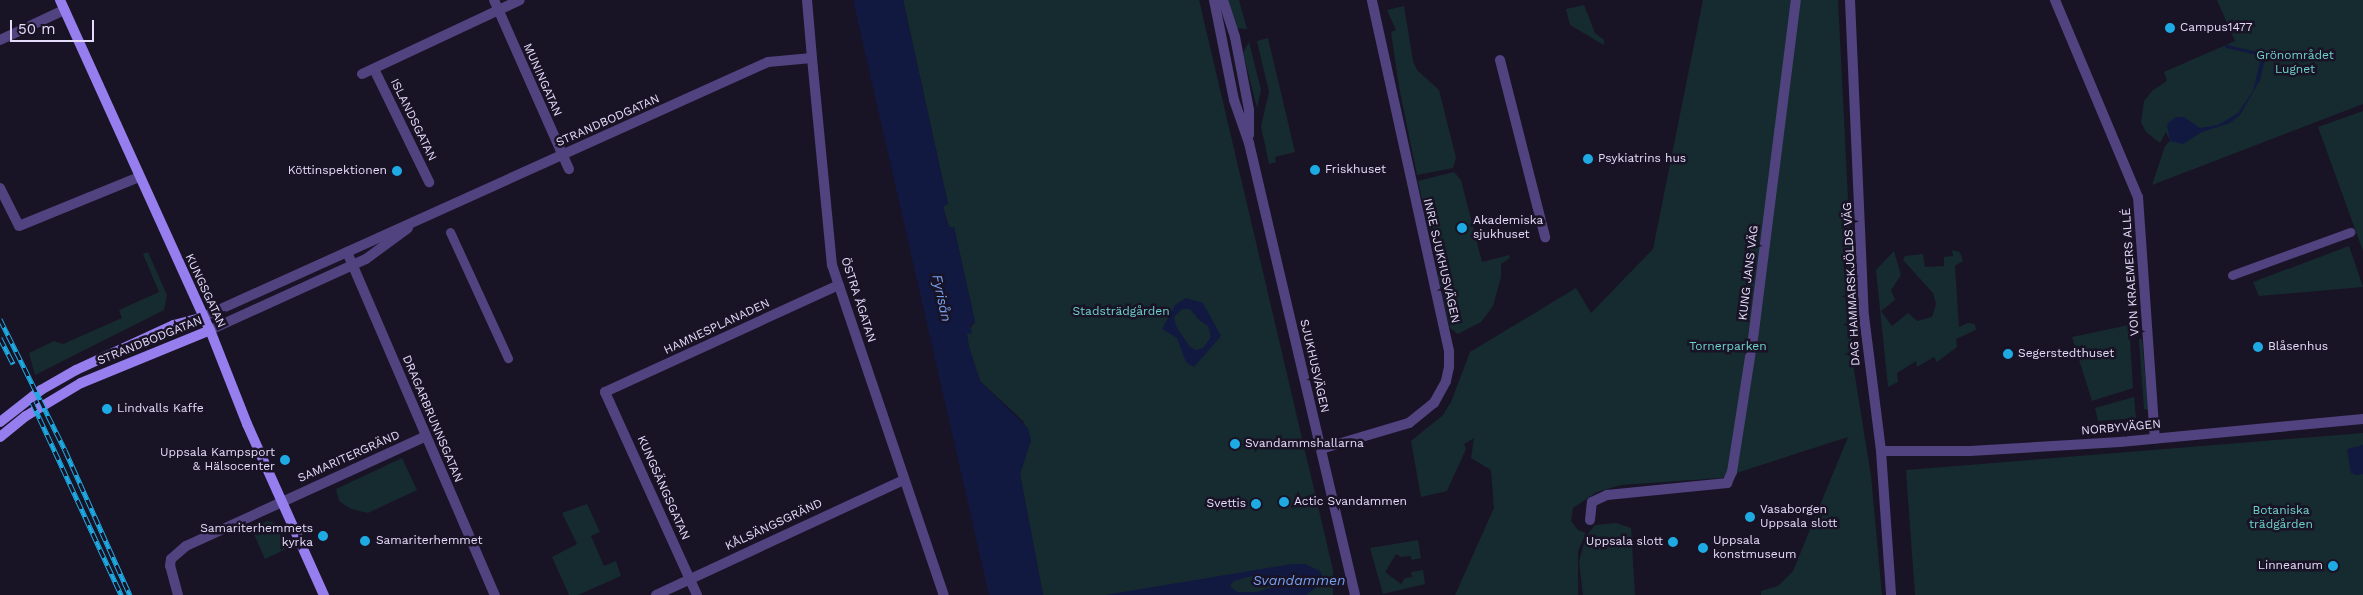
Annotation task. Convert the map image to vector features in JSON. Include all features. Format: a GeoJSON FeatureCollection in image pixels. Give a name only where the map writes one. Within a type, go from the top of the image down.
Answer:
{"type":"FeatureCollection","features":[{"type":"Feature","properties":{"kind":"main road","name":"KUNGSGATAN"},"geometry":{"type":"LineString","coordinates":[[62,5],[210,330],[324,595]]}},
{"type":"Feature","properties":{"kind":"main road","name":"STRANDBODGATAN"},"geometry":{"type":"LineString","coordinates":[[0,422],[41,390],[116,350],[174,325],[203,317]]}},
{"type":"Feature","properties":{"kind":"main road","name":"STRANDBODGATAN"},"geometry":{"type":"LineString","coordinates":[[0,437],[26,416],[81,383],[210,330]]}},
{"type":"Feature","properties":{"kind":"street","name":"ISLANDSGATAN"},"geometry":{"type":"LineString","coordinates":[[362,74],[496,5],[520,0]]}},
{"type":"Feature","properties":{"kind":"street","name":"ÖSTRA ÅGATAN"},"geometry":{"type":"LineString","coordinates":[[807,0],[829,244],[839,285],[944,595]]}},
{"type":"Feature","properties":{"kind":"street","name":"SJUKHUSVÄGEN"},"geometry":{"type":"LineString","coordinates":[[1214,0],[1234,100],[1249,143],[1355,595]]}},
{"type":"Feature","properties":{"kind":"street","name":"SJUKHUSVÄGEN"},"geometry":{"type":"LineString","coordinates":[[1223,0],[1235,37],[1249,110],[1249,143]]}},
{"type":"Feature","properties":{"kind":"street","name":"INRE SJUKHUSVÄGEN"},"geometry":{"type":"LineString","coordinates":[[1321,450],[1409,423],[1434,403],[1446,381],[1449,367],[1449,351],[1372,0]]}},
{"type":"Feature","properties":{"kind":"street","name":"KUNG JANS VÄG"},"geometry":{"type":"LineString","coordinates":[[1590,520],[1592,502],[1607,495],[1727,483],[1732,472],[1754,331],[1796,0]]}},
{"type":"Feature","properties":{"kind":"street","name":"DAG HAMMARSKJÖLDS VÄG"},"geometry":{"type":"LineString","coordinates":[[1850,0],[1864,316],[1881,451],[1892,595]]}},
{"type":"Feature","properties":{"kind":"street","name":"VON KRAEMERS ALLÉ"},"geometry":{"type":"LineString","coordinates":[[2056,0],[2138,197],[2155,438]]}},
{"type":"Feature","properties":{"kind":"street"},"geometry":{"type":"LineString","coordinates":[[0,40],[62,5]]}},
{"type":"Feature","properties":{"kind":"street","name":"MUNINGATAN"},"geometry":{"type":"LineString","coordinates":[[496,5],[569,169]]}},
{"type":"Feature","properties":{"kind":"street","name":"STRANDBODGATAN"},"geometry":{"type":"LineString","coordinates":[[203,317],[768,62],[812,58]]}},
{"type":"Feature","properties":{"kind":"street"},"geometry":{"type":"LineString","coordinates":[[1500,60],[1545,237]]}},
{"type":"Feature","properties":{"kind":"street","name":"ISLANDSGATAN"},"geometry":{"type":"LineString","coordinates":[[374,69],[429,182]]}},
{"type":"Feature","properties":{"kind":"street"},"geometry":{"type":"LineString","coordinates":[[0,188],[19,226],[139,177]]}},
{"type":"Feature","properties":{"kind":"street","name":"STRANDBODGATAN"},"geometry":{"type":"LineString","coordinates":[[210,330],[379,252],[418,220]]}},
{"type":"Feature","properties":{"kind":"street"},"geometry":{"type":"LineString","coordinates":[[450,232],[508,358]]}},
{"type":"Feature","properties":{"kind":"street"},"geometry":{"type":"LineString","coordinates":[[2232,275],[2350,232]]}},
{"type":"Feature","properties":{"kind":"street","name":"DRAGARBRUNNSGATAN"},"geometry":{"type":"LineString","coordinates":[[347,252],[495,595]]}},
{"type":"Feature","properties":{"kind":"street","name":"HAMNESPLANADEN"},"geometry":{"type":"LineString","coordinates":[[605,392],[839,285]]}},
{"type":"Feature","properties":{"kind":"street","name":"KUNGSÄNGSGATAN"},"geometry":{"type":"LineString","coordinates":[[605,392],[697,595]]}},
{"type":"Feature","properties":{"kind":"street","name":"NORBYVÄGEN"},"geometry":{"type":"LineString","coordinates":[[1881,451],[1970,451],[2155,438],[2363,419]]}},
{"type":"Feature","properties":{"kind":"street","name":"SAMARITERGRÄND"},"geometry":{"type":"LineString","coordinates":[[178,595],[173,583],[171,559],[186,546],[426,436]]}},
{"type":"Feature","properties":{"kind":"street","name":"KÅLSÄNGSGRÄND"},"geometry":{"type":"LineString","coordinates":[[656,595],[904,480]]}},
{"type":"Feature","properties":{"kind":"green space","name":"Stadsträdgården"},"geometry":{"type":"Polygon","coordinates":[[[903,0],[1199,0],[1333,570],[1333,595],[1043,595],[1020,474],[1031,440],[1023,421],[980,381],[969,347],[966,334],[975,322],[954,227],[949,227],[943,206],[948,204],[903,0]]]}},
{"type":"Feature","properties":{"kind":"green space"},"geometry":{"type":"Polygon","coordinates":[[[1226,0],[1239,0],[1247,29],[1235,28],[1226,0]]]}},
{"type":"Feature","properties":{"kind":"green space","name":"Tornerparken"},"geometry":{"type":"Polygon","coordinates":[[[1703,0],[1838,0],[1851,259],[1860,328],[1851,340],[1853,364],[1871,476],[1882,595],[1761,595],[1761,591],[1778,586],[1793,571],[1848,437],[1721,478],[1621,485],[1597,492],[1573,508],[1571,521],[1578,530],[1586,533],[1578,551],[1578,595],[1455,595],[1494,508],[1491,470],[1471,458],[1474,438],[1464,444],[1466,449],[1447,491],[1421,497],[1411,441],[1443,415],[1451,402],[1470,352],[1576,288],[1591,313],[1653,249],[1703,0]]]}},
{"type":"Feature","properties":{"kind":"green space","name":"Grönområdet Lugnet"},"geometry":{"type":"Polygon","coordinates":[[[2217,0],[2363,0],[2363,104],[2152,185],[2165,146],[2170,141],[2166,132],[2160,143],[2146,132],[2141,122],[2144,101],[2153,90],[2167,81],[2164,72],[2235,41],[2217,0]]]}},
{"type":"Feature","properties":{"kind":"green space"},"geometry":{"type":"Polygon","coordinates":[[[1584,5],[1595,33],[1604,40],[1604,45],[1570,25],[1566,9],[1584,5]]]}},
{"type":"Feature","properties":{"kind":"green space"},"geometry":{"type":"Polygon","coordinates":[[[1404,6],[1413,61],[1417,70],[1439,90],[1456,158],[1453,168],[1417,175],[1399,87],[1391,32],[1396,30],[1387,10],[1404,6]]]}},
{"type":"Feature","properties":{"kind":"green space"},"geometry":{"type":"Polygon","coordinates":[[[1268,38],[1295,152],[1275,157],[1276,162],[1269,164],[1261,126],[1269,92],[1257,41],[1268,38]]]}},
{"type":"Feature","properties":{"kind":"green space"},"geometry":{"type":"Polygon","coordinates":[[[1249,42],[1261,90],[1257,108],[1243,53],[1249,42]]]}},
{"type":"Feature","properties":{"kind":"green space"},"geometry":{"type":"Polygon","coordinates":[[[2363,111],[2363,251],[2318,127],[2363,111]]]}},
{"type":"Feature","properties":{"kind":"green space"},"geometry":{"type":"Polygon","coordinates":[[[1454,172],[1461,180],[1482,262],[1509,255],[1510,258],[1501,264],[1501,277],[1493,306],[1481,322],[1458,334],[1450,328],[1438,276],[1439,264],[1434,237],[1428,226],[1418,181],[1454,172]]]}},
{"type":"Feature","properties":{"kind":"green space"},"geometry":{"type":"Polygon","coordinates":[[[2349,246],[2363,287],[2259,296],[2253,282],[2349,246]]]}},
{"type":"Feature","properties":{"kind":"green space"},"geometry":{"type":"Polygon","coordinates":[[[1952,250],[1960,252],[1963,261],[1955,266],[1959,327],[1968,323],[1975,324],[1976,330],[1956,339],[1957,347],[1937,362],[1934,357],[1917,367],[1916,361],[1897,373],[1898,382],[1888,387],[1876,270],[1894,251],[1901,275],[1891,290],[1895,300],[1881,311],[1892,326],[1908,313],[1917,321],[1932,317],[1936,304],[1933,293],[1903,260],[1905,256],[1923,254],[1925,267],[1944,266],[1944,257],[1953,256],[1952,250]]]}},
{"type":"Feature","properties":{"kind":"green space"},"geometry":{"type":"Polygon","coordinates":[[[148,252],[167,295],[164,310],[35,375],[29,353],[54,341],[63,344],[122,318],[119,310],[159,292],[143,254],[148,252]]]}},
{"type":"Feature","properties":{"kind":"green space"},"geometry":{"type":"Polygon","coordinates":[[[2129,325],[2133,388],[2092,401],[2072,337],[2129,325]]]}},
{"type":"Feature","properties":{"kind":"green space"},"geometry":{"type":"Polygon","coordinates":[[[2139,339],[2142,339],[2148,410],[2144,409],[2139,339]]]}},
{"type":"Feature","properties":{"kind":"green space"},"geometry":{"type":"Polygon","coordinates":[[[2134,397],[2136,418],[2098,421],[2095,408],[2134,397]]]}},
{"type":"Feature","properties":{"kind":"green space","name":"Botaniska trädgården"},"geometry":{"type":"Polygon","coordinates":[[[2363,433],[2363,595],[1915,595],[1906,470],[2363,433]]]}},
{"type":"Feature","properties":{"kind":"green space"},"geometry":{"type":"Polygon","coordinates":[[[402,458],[417,490],[368,513],[351,509],[339,501],[336,489],[402,458]]]}},
{"type":"Feature","properties":{"kind":"green space"},"geometry":{"type":"Polygon","coordinates":[[[587,504],[600,532],[591,536],[604,566],[616,561],[621,576],[578,595],[569,595],[552,557],[577,544],[562,513],[587,504]]]}},
{"type":"Feature","properties":{"kind":"green space"},"geometry":{"type":"Polygon","coordinates":[[[268,521],[275,523],[286,549],[265,559],[254,534],[258,533],[255,527],[268,521]]]}},
{"type":"Feature","properties":{"kind":"green space"},"geometry":{"type":"Polygon","coordinates":[[[1616,523],[1631,528],[1635,595],[1583,595],[1579,562],[1586,536],[1595,525],[1616,523]]]}},
{"type":"Feature","properties":{"kind":"green space"},"geometry":{"type":"Polygon","coordinates":[[[1418,540],[1421,558],[1412,560],[1410,556],[1401,557],[1396,554],[1385,572],[1401,584],[1405,578],[1412,577],[1411,572],[1423,570],[1425,584],[1383,594],[1370,548],[1418,540]]]}},
{"type":"Feature","properties":{"kind":"water","name":"Fyrisån"},"geometry":{"type":"Polygon","coordinates":[[[853,0],[903,0],[948,204],[943,206],[948,227],[954,227],[975,322],[970,325],[972,333],[967,334],[969,347],[980,381],[1028,428],[1031,440],[1020,474],[1043,595],[989,595],[853,0]]]}},
{"type":"Feature","properties":{"kind":"water"},"geometry":{"type":"Polygon","coordinates":[[[2262,54],[2266,55],[2260,80],[2240,115],[2230,123],[2202,132],[2183,144],[2170,141],[2167,124],[2176,117],[2184,117],[2200,128],[2218,125],[2238,113],[2253,91],[2262,54]]]}},
{"type":"Feature","properties":{"kind":"water"},"geometry":{"type":"Polygon","coordinates":[[[1186,298],[1203,303],[1221,336],[1194,367],[1186,362],[1177,338],[1162,329],[1175,305],[1186,298]],[[1182,309],[1174,317],[1176,326],[1190,347],[1196,350],[1203,348],[1211,337],[1208,326],[1200,321],[1190,309],[1182,309]]]}},
{"type":"Feature","properties":{"kind":"water"},"geometry":{"type":"Polygon","coordinates":[[[2363,445],[2363,474],[2356,475],[2351,473],[2347,449],[2363,445]]]}},
{"type":"Feature","properties":{"kind":"water","name":"Svandammen"},"geometry":{"type":"Polygon","coordinates":[[[1292,564],[1305,564],[1320,571],[1322,575],[1318,586],[1306,595],[1105,595],[1292,564]],[[1252,576],[1234,581],[1230,586],[1237,592],[1257,592],[1279,585],[1283,580],[1279,576],[1252,576]]]}},
{"type":"Feature","properties":{"kind":"waterway"},"geometry":{"type":"LineString","coordinates":[[2226,46],[2262,54]]}},
{"type":"Feature","properties":{"kind":"railway"},"geometry":{"type":"LineString","coordinates":[[0,319],[65,450],[130,595]]}},
{"type":"Feature","properties":{"kind":"railway"},"geometry":{"type":"LineString","coordinates":[[0,338],[13,364]]}},
{"type":"Feature","properties":{"kind":"railway"},"geometry":{"type":"LineString","coordinates":[[32,402],[121,595]]}},
{"type":"Feature","properties":{"kind":"place","name":"Campus1477"},"geometry":{"type":"Point","coordinates":[2170,28]}},
{"type":"Feature","properties":{"kind":"place","name":"Psykiatrins hus"},"geometry":{"type":"Point","coordinates":[1588,159]}},
{"type":"Feature","properties":{"kind":"place","name":"Friskhuset"},"geometry":{"type":"Point","coordinates":[1315,170]}},
{"type":"Feature","properties":{"kind":"place","name":"Köttinspektionen"},"geometry":{"type":"Point","coordinates":[397,171]}},
{"type":"Feature","properties":{"kind":"place","name":"Akademiska sjukhuset"},"geometry":{"type":"Point","coordinates":[1462,228]}},
{"type":"Feature","properties":{"kind":"place","name":"Blåsenhus"},"geometry":{"type":"Point","coordinates":[2258,347]}},
{"type":"Feature","properties":{"kind":"place","name":"Segerstedthuset"},"geometry":{"type":"Point","coordinates":[2008,354]}},
{"type":"Feature","properties":{"kind":"place","name":"Lindvalls Kaffe"},"geometry":{"type":"Point","coordinates":[107,409]}},
{"type":"Feature","properties":{"kind":"place","name":"Svandammshallarna"},"geometry":{"type":"Point","coordinates":[1235,444]}},
{"type":"Feature","properties":{"kind":"place","name":"Uppsala Kampsport & Hälsocenter"},"geometry":{"type":"Point","coordinates":[285,460]}},
{"type":"Feature","properties":{"kind":"place","name":"Actic Svandammen"},"geometry":{"type":"Point","coordinates":[1284,502]}},
{"type":"Feature","properties":{"kind":"place","name":"Svettis"},"geometry":{"type":"Point","coordinates":[1256,504]}},
{"type":"Feature","properties":{"kind":"place","name":"Vasaborgen Uppsala slott"},"geometry":{"type":"Point","coordinates":[1750,517]}},
{"type":"Feature","properties":{"kind":"place","name":"Samariterhemmets kyrka"},"geometry":{"type":"Point","coordinates":[323,536]}},
{"type":"Feature","properties":{"kind":"place","name":"Samariterhemmet"},"geometry":{"type":"Point","coordinates":[365,541]}},
{"type":"Feature","properties":{"kind":"place","name":"Uppsala slott"},"geometry":{"type":"Point","coordinates":[1673,542]}},
{"type":"Feature","properties":{"kind":"place","name":"Uppsala konstmuseum"},"geometry":{"type":"Point","coordinates":[1703,548]}},
{"type":"Feature","properties":{"kind":"place","name":"Linneanum"},"geometry":{"type":"Point","coordinates":[2333,566]}}]}
